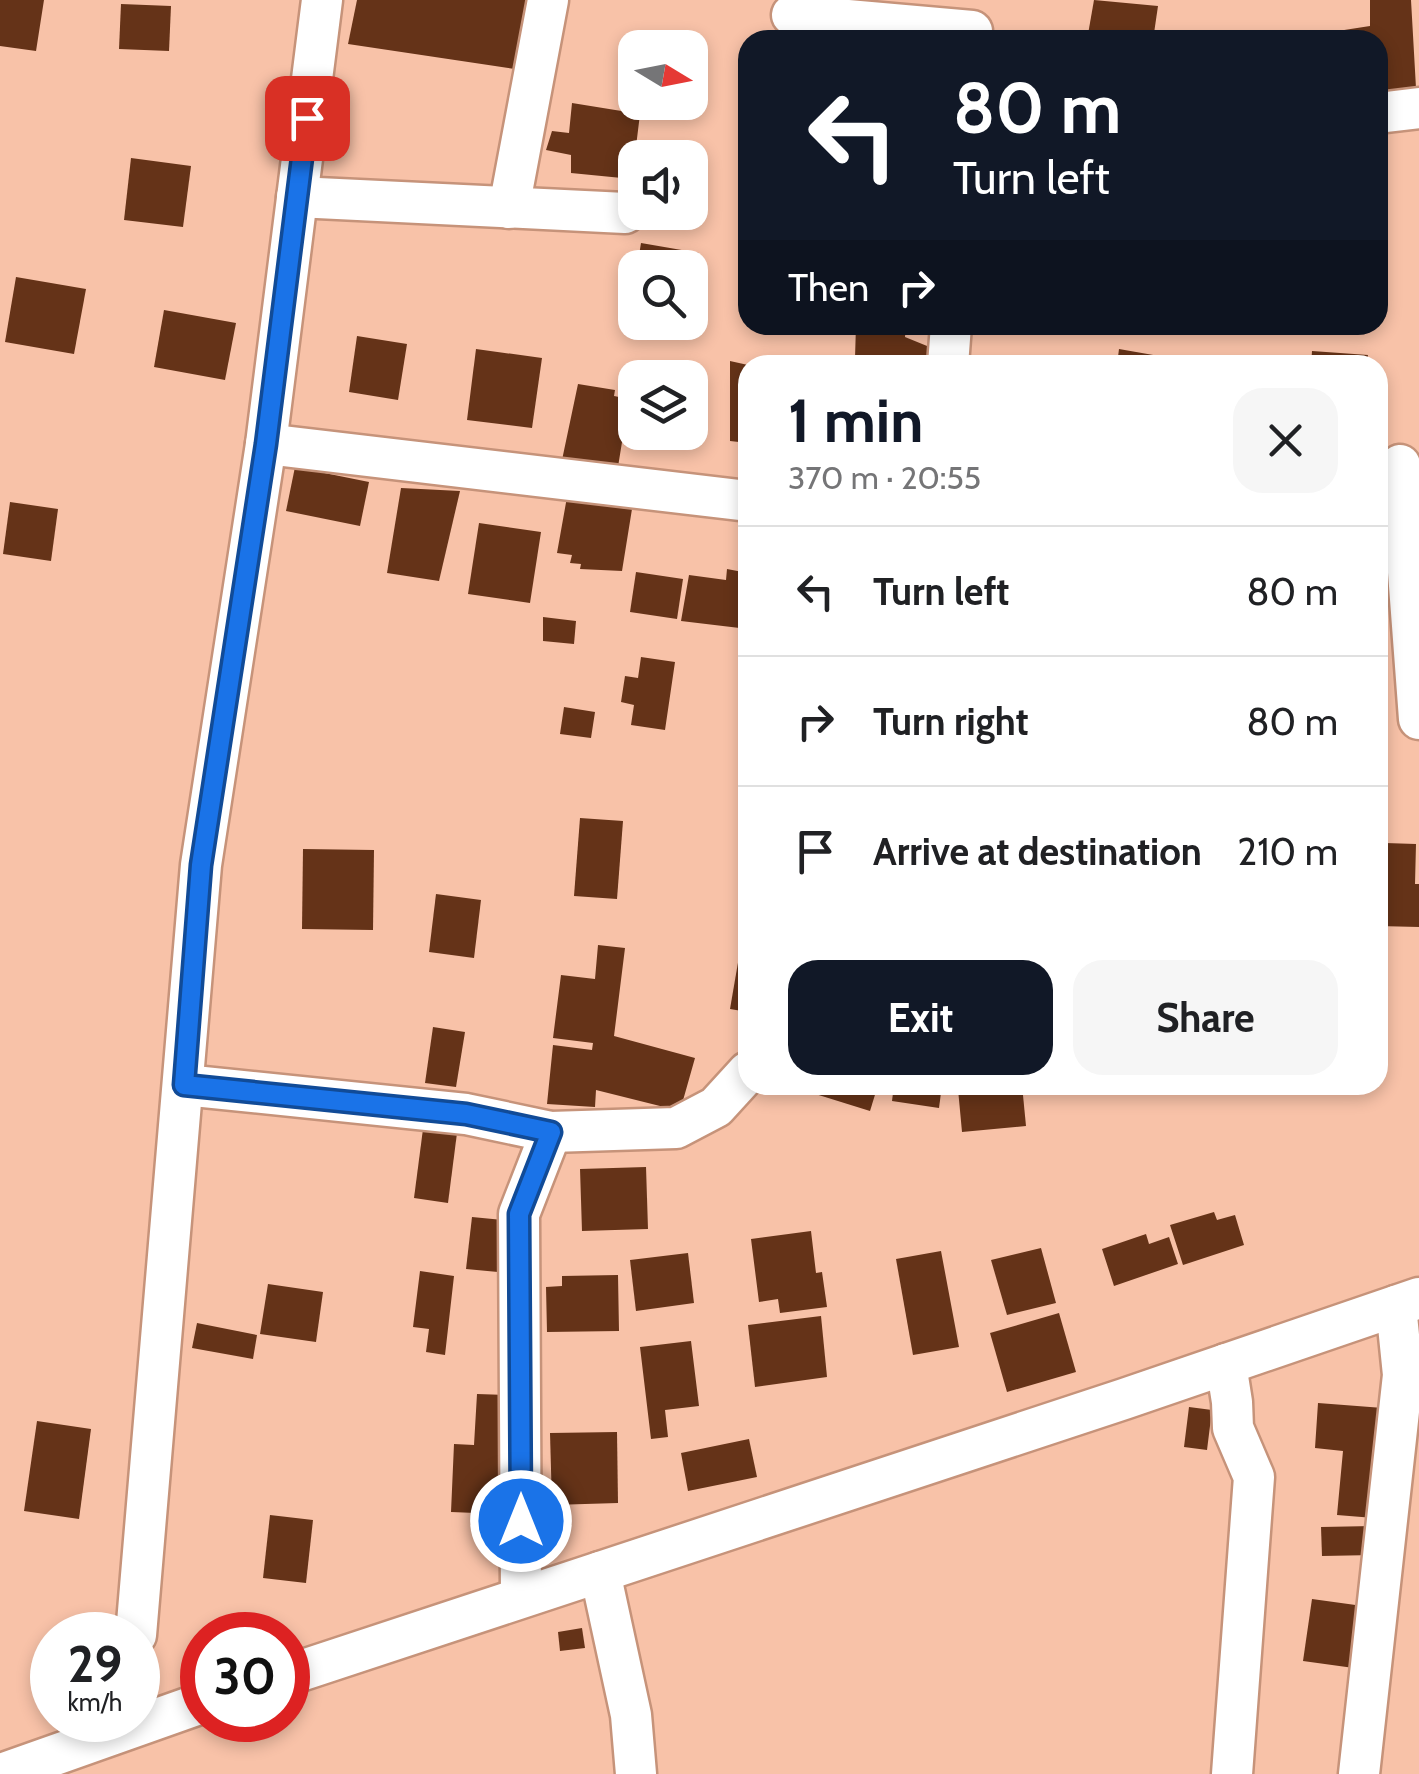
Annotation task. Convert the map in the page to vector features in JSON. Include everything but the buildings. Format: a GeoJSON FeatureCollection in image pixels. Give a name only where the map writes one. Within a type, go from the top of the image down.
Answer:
{"type":"FeatureCollection","features":[{"type":"Feature","properties":{"kind":"street"},"geometry":{"type":"LineString","coordinates":[[138,1612],[201,865],[266,444],[322,0]]}},
{"type":"Feature","properties":{"kind":"street"},"geometry":{"type":"LineString","coordinates":[[509,208],[548,0]]}},
{"type":"Feature","properties":{"kind":"street"},"geometry":{"type":"LineString","coordinates":[[792,14],[972,24]]}},
{"type":"Feature","properties":{"kind":"street"},"geometry":{"type":"LineString","coordinates":[[1388,112],[1419,108]]}},
{"type":"Feature","properties":{"kind":"street"},"geometry":{"type":"LineString","coordinates":[[297,197],[618,213]]}},
{"type":"Feature","properties":{"kind":"street"},"geometry":{"type":"LineString","coordinates":[[266,444],[738,500]]}},
{"type":"Feature","properties":{"kind":"street"},"geometry":{"type":"LineString","coordinates":[[1399,465],[1419,719]]}},
{"type":"Feature","properties":{"kind":"street"},"geometry":{"type":"LineString","coordinates":[[184,1085],[466,1114],[551,1132],[676,1128],[716,1107],[738,1083]]}},
{"type":"Feature","properties":{"kind":"street"},"geometry":{"type":"LineString","coordinates":[[521,1598],[519,1214],[551,1132]]}},
{"type":"Feature","properties":{"kind":"street"},"geometry":{"type":"LineString","coordinates":[[310,1668],[1407,1302],[1359,1774]]}},
{"type":"Feature","properties":{"kind":"street"},"geometry":{"type":"LineString","coordinates":[[1226,1364],[1233,1428],[1254,1476],[1232,1774]]}},
{"type":"Feature","properties":{"kind":"street"},"geometry":{"type":"LineString","coordinates":[[600,1572],[631,1715],[636,1774]]}},
{"type":"Feature","properties":{"kind":"street"},"geometry":{"type":"LineString","coordinates":[[0,1774],[82,1742]]}},
{"type":"Feature","properties":{"kind":"route"},"geometry":{"type":"LineString","coordinates":[[307,118],[266,444],[201,865],[184,1085],[466,1114],[551,1132],[519,1214],[521,1521]]}}]}
